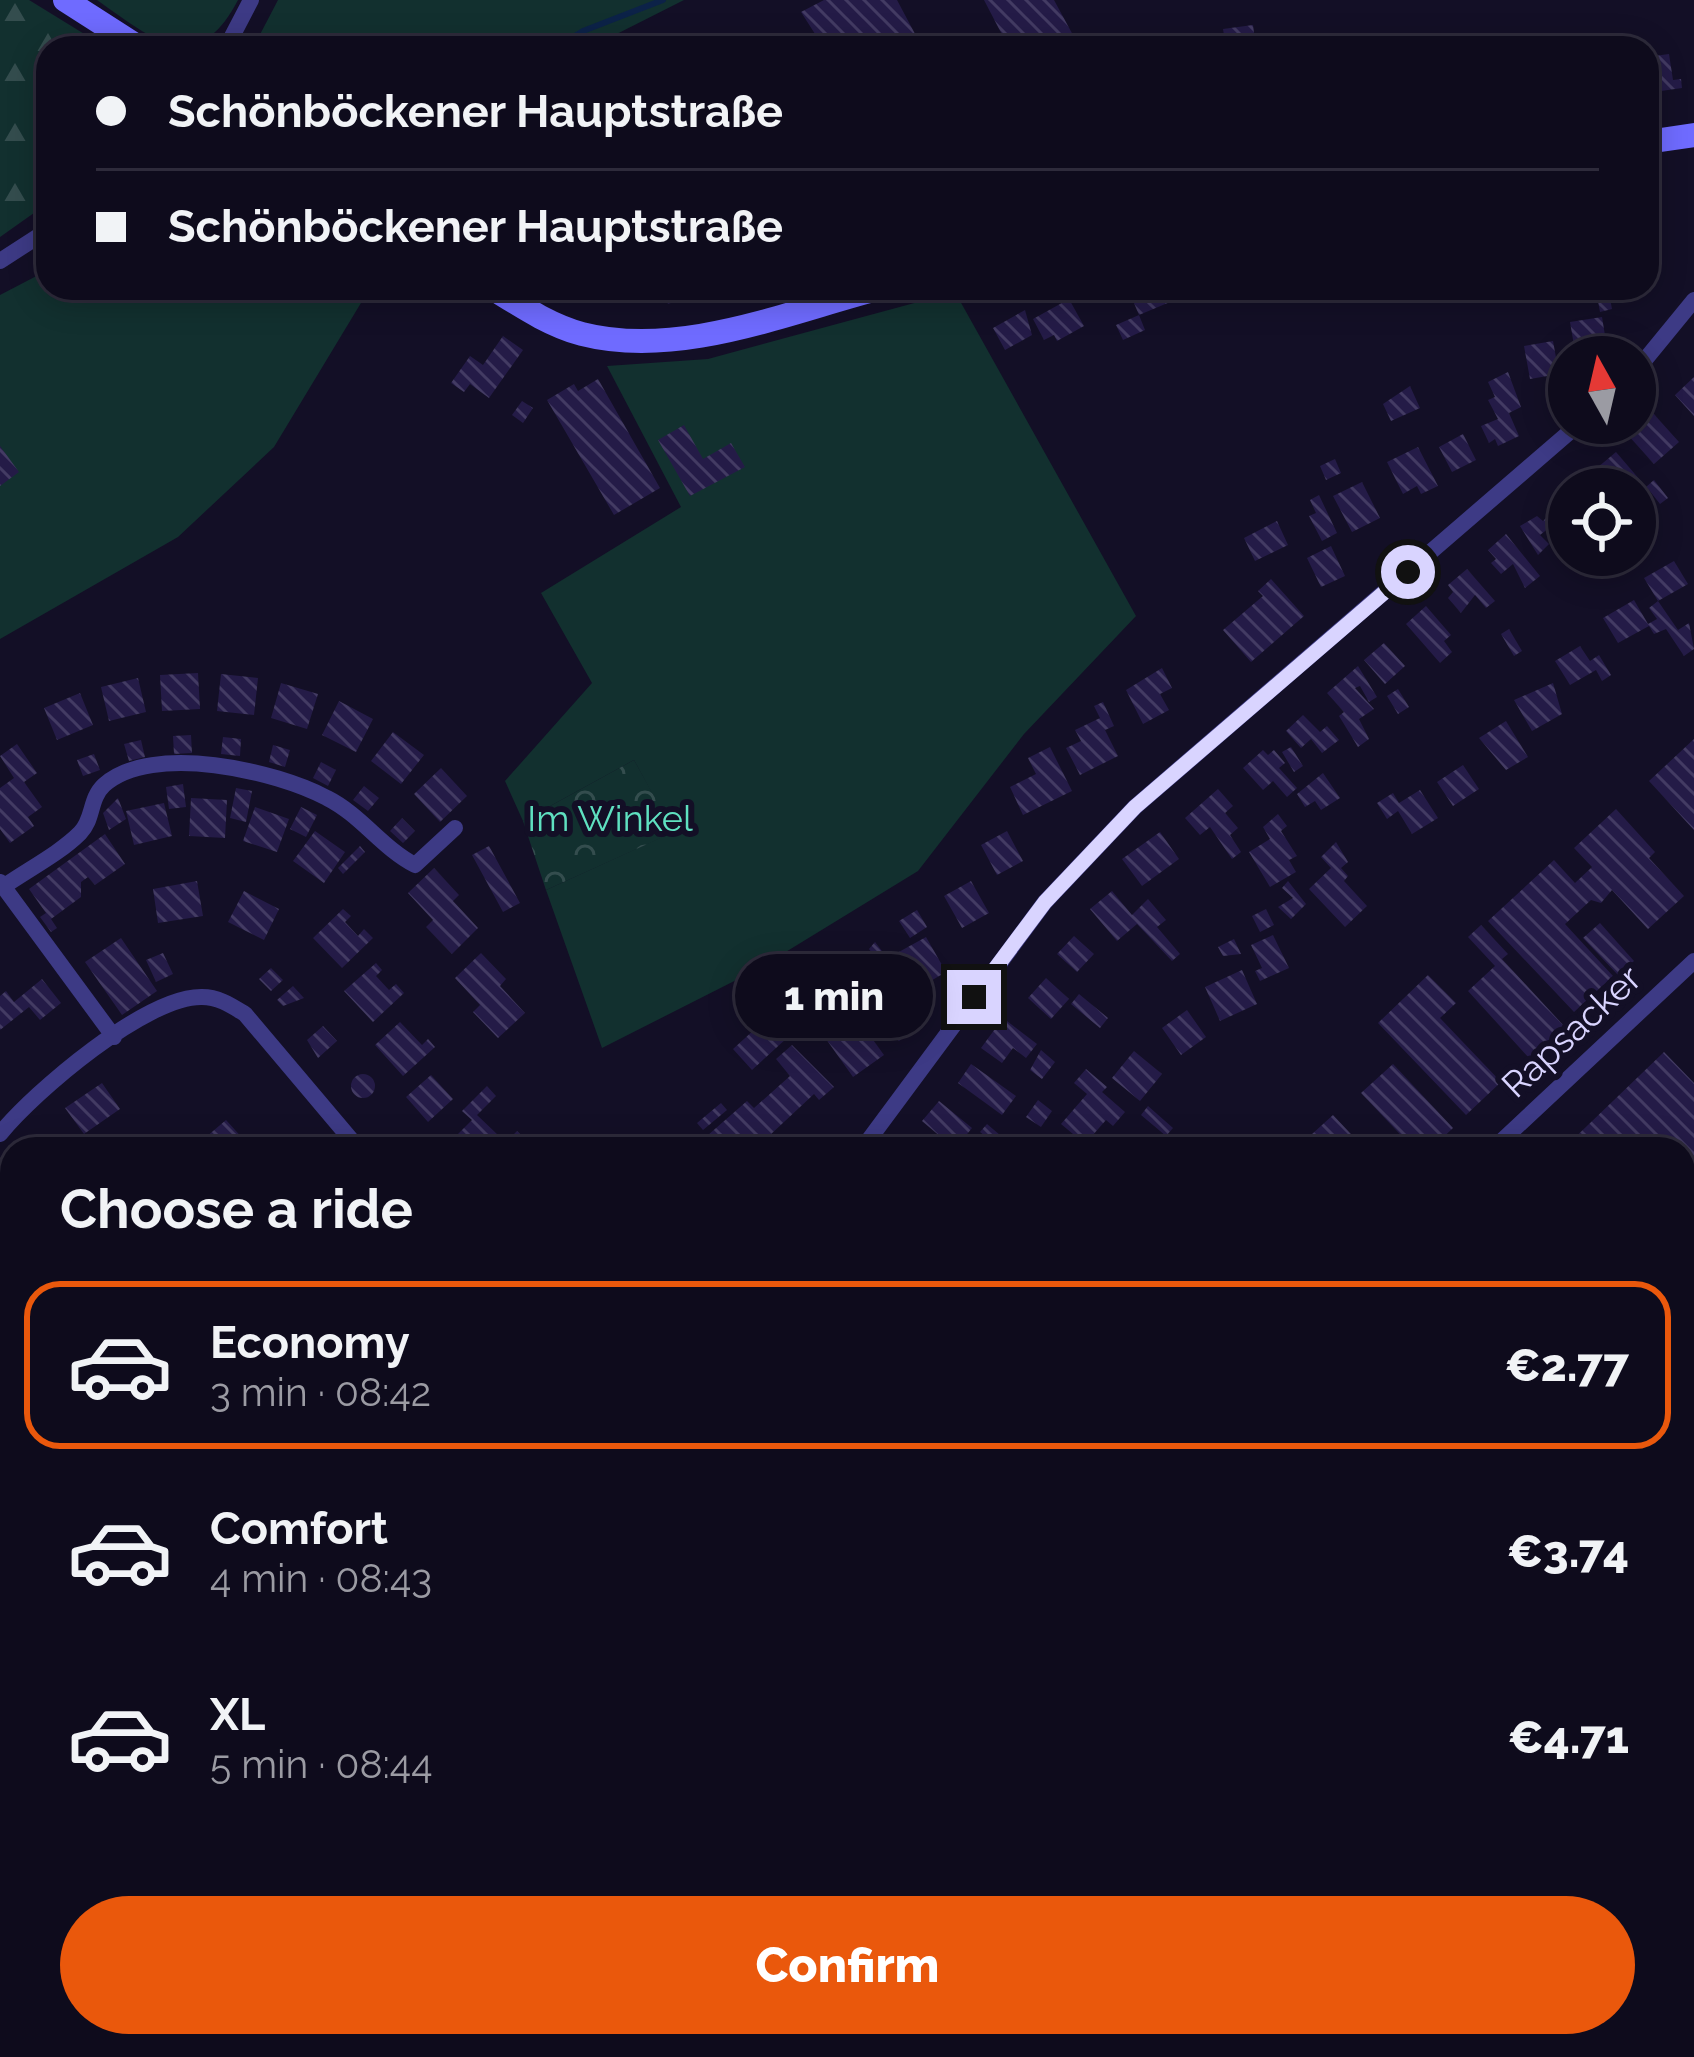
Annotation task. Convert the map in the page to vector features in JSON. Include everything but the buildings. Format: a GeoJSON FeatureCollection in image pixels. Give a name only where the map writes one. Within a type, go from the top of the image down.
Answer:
{"type":"FeatureCollection","features":[{"type":"Feature","properties":{"kind":"main road"},"geometry":{"type":"LineString","coordinates":[[65,0],[121,36]]}},
{"type":"Feature","properties":{"kind":"main road"},"geometry":{"type":"LineString","coordinates":[[1659,140],[1694,135]]}},
{"type":"Feature","properties":{"kind":"main road"},"geometry":{"type":"LineString","coordinates":[[513,300],[560,327],[641,342],[712,332],[835,300]]}},
{"type":"Feature","properties":{"kind":"street"},"geometry":{"type":"LineString","coordinates":[[232,36],[251,0]]}},
{"type":"Feature","properties":{"kind":"street"},"geometry":{"type":"LineString","coordinates":[[0,261],[36,238]]}},
{"type":"Feature","properties":{"kind":"street"},"geometry":{"type":"LineString","coordinates":[[1656,347],[1694,301]]}},
{"type":"Feature","properties":{"kind":"street"},"geometry":{"type":"LineString","coordinates":[[871,1137],[1045,902],[1135,807],[1556,444]]}},
{"type":"Feature","properties":{"kind":"street"},"geometry":{"type":"LineString","coordinates":[[114,1037],[2,884],[79,834],[93,797],[107,781],[150,769],[200,763],[276,777],[330,799],[415,865],[454,828]]}},
{"type":"Feature","properties":{"kind":"street","name":"Rapsacker"},"geometry":{"type":"LineString","coordinates":[[1506,1137],[1694,962]]}},
{"type":"Feature","properties":{"kind":"street"},"geometry":{"type":"LineString","coordinates":[[0,1134],[40,1092],[114,1037],[173,1001],[202,997],[225,1001],[262,1031],[349,1137]]}},
{"type":"Feature","properties":{"kind":"green space"},"geometry":{"type":"Polygon","coordinates":[[[0,0],[29,0],[88,36],[36,36],[36,212],[0,237],[0,0]]]}},
{"type":"Feature","properties":{"kind":"green space"},"geometry":{"type":"Polygon","coordinates":[[[97,0],[238,0],[209,36],[151,36],[97,0]]]}},
{"type":"Feature","properties":{"kind":"green space"},"geometry":{"type":"Polygon","coordinates":[[[278,0],[684,0],[613,36],[259,36],[278,0]]]}},
{"type":"Feature","properties":{"kind":"green space"},"geometry":{"type":"Polygon","coordinates":[[[36,276],[36,300],[363,300],[274,447],[178,537],[0,639],[0,295],[36,276]]]}},
{"type":"Feature","properties":{"kind":"green space"},"geometry":{"type":"Polygon","coordinates":[[[926,300],[959,300],[1136,616],[1024,734],[918,871],[758,969],[602,1048],[546,890],[673,832],[634,760],[523,821],[505,781],[592,683],[541,593],[681,507],[607,366],[708,359],[926,300]]]}},
{"type":"Feature","properties":{"kind":"green space","name":"Im Winkel"},"geometry":{"type":"Polygon","coordinates":[[[634,760],[674,832],[546,890],[523,821],[634,760]]]}},
{"type":"Feature","properties":{"kind":"waterway"},"geometry":{"type":"LineString","coordinates":[[575,36],[663,0]]}},
{"type":"Feature","properties":{"kind":"route"},"geometry":{"type":"LineString","coordinates":[[974,997],[1045,902],[1135,807],[1408,572]]}}]}
